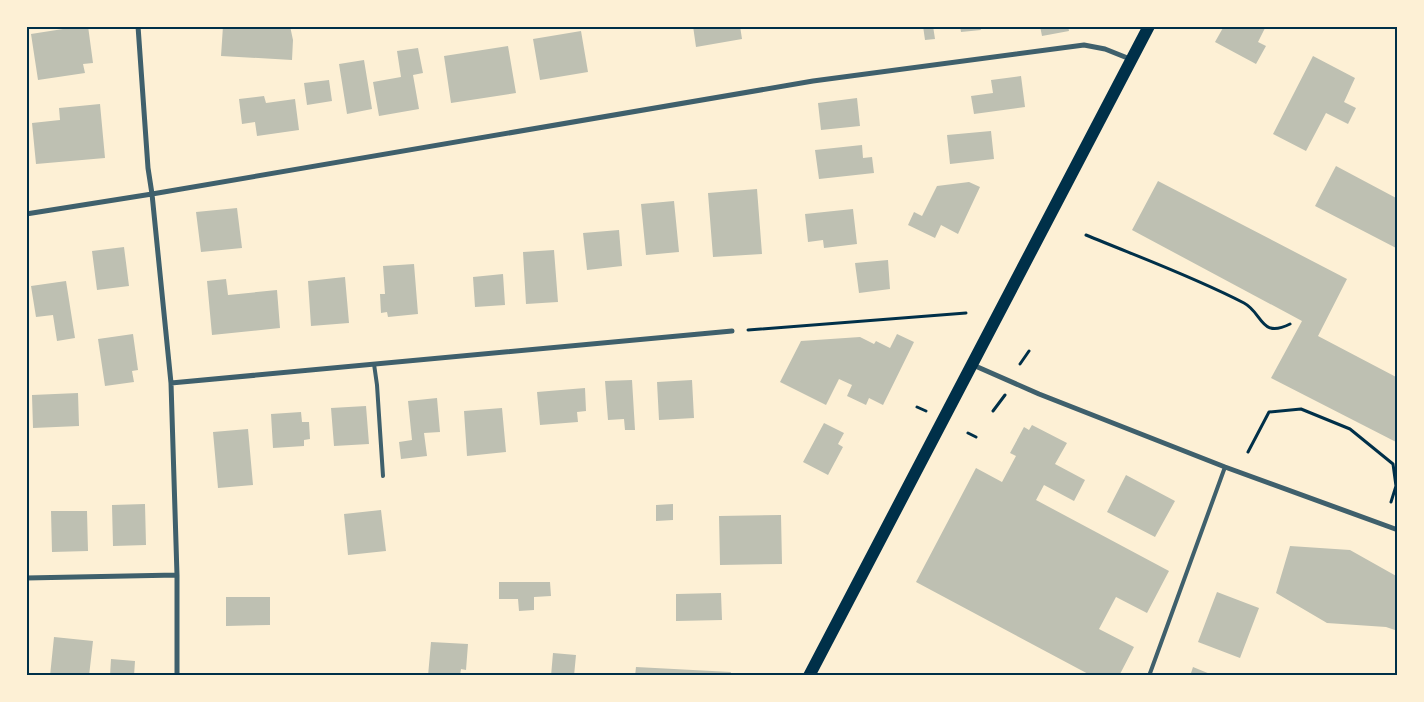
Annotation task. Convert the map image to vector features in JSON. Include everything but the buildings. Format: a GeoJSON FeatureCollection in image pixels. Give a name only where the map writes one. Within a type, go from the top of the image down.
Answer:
{"type":"FeatureCollection","features":[{"type":"Feature","properties":{"kind":"main road"},"geometry":{"type":"LineString","coordinates":[[809,676],[1149,26]]}},
{"type":"Feature","properties":{"kind":"street"},"geometry":{"type":"LineString","coordinates":[[138,26],[148,168],[171,383],[177,575],[177,676]]}},
{"type":"Feature","properties":{"kind":"street"},"geometry":{"type":"LineString","coordinates":[[26,214],[813,81],[1084,45],[1105,49],[1132,60]]}},
{"type":"Feature","properties":{"kind":"street"},"geometry":{"type":"LineString","coordinates":[[171,383],[732,331]]}},
{"type":"Feature","properties":{"kind":"street"},"geometry":{"type":"LineString","coordinates":[[973,365],[1011,383],[1225,467],[1398,530]]}},
{"type":"Feature","properties":{"kind":"street"},"geometry":{"type":"LineString","coordinates":[[26,578],[177,575]]}},
{"type":"Feature","properties":{"kind":"lane"},"geometry":{"type":"LineString","coordinates":[[374,364],[383,476]]}},
{"type":"Feature","properties":{"kind":"lane"},"geometry":{"type":"LineString","coordinates":[[1149,676],[1225,467]]}},
{"type":"Feature","properties":{"kind":"path"},"geometry":{"type":"LineString","coordinates":[[1086,235],[1202,283],[1247,304],[1261,322],[1270,328],[1282,328],[1290,324]]}},
{"type":"Feature","properties":{"kind":"path"},"geometry":{"type":"LineString","coordinates":[[732,331],[966,313]]}},
{"type":"Feature","properties":{"kind":"path"},"geometry":{"type":"LineString","coordinates":[[1020,364],[1029,352]]}},
{"type":"Feature","properties":{"kind":"path"},"geometry":{"type":"LineString","coordinates":[[993,411],[1005,395]]}},
{"type":"Feature","properties":{"kind":"path"},"geometry":{"type":"LineString","coordinates":[[917,407],[926,411]]}},
{"type":"Feature","properties":{"kind":"path"},"geometry":{"type":"LineString","coordinates":[[1248,452],[1269,412],[1301,409],[1350,429],[1393,464],[1396,486],[1391,502]]}},
{"type":"Feature","properties":{"kind":"path"},"geometry":{"type":"LineString","coordinates":[[968,433],[976,437]]}}]}
